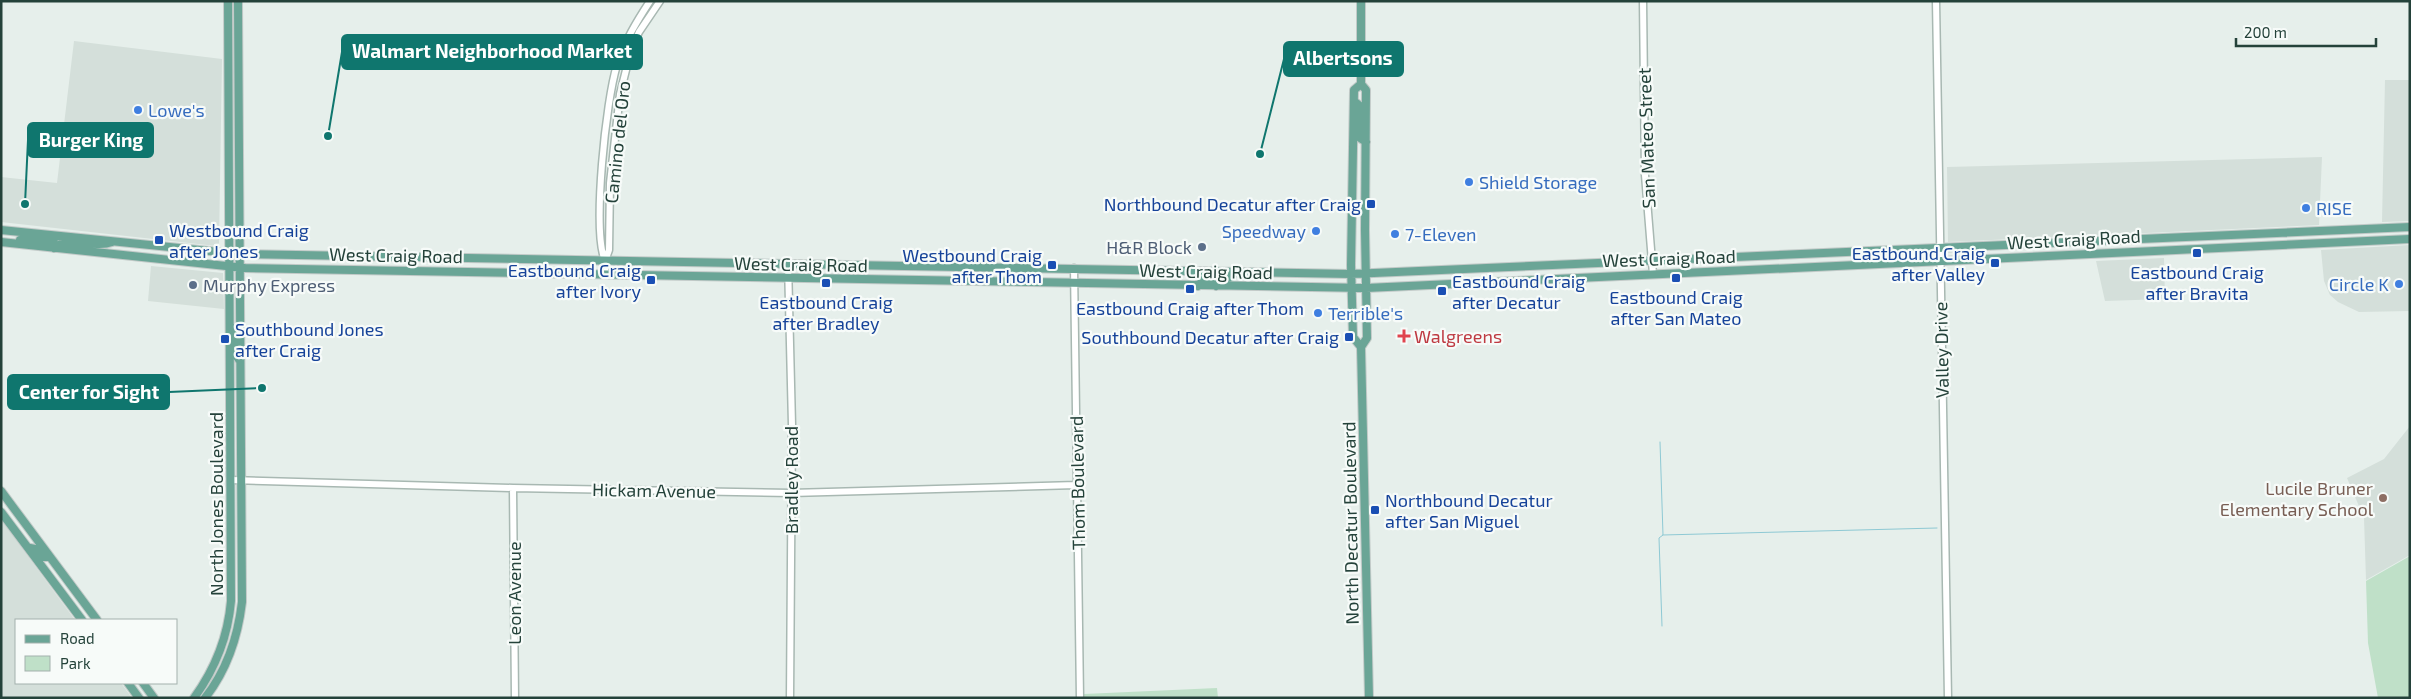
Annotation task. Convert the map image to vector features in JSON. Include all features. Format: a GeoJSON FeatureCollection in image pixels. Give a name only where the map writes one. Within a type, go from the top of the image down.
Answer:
{"type":"FeatureCollection","features":[{"type":"Feature","properties":{"kind":"main road","name":"North Jones Boulevard"},"geometry":{"type":"LineString","coordinates":[[194,698],[215,662],[230,614],[232,588],[228,267],[230,121],[228,1]]}},
{"type":"Feature","properties":{"kind":"main road","name":"North Jones Boulevard"},"geometry":{"type":"LineString","coordinates":[[206,698],[227,661],[239,622],[242,591],[238,1]]}},
{"type":"Feature","properties":{"kind":"main road","name":"North Decatur Boulevard"},"geometry":{"type":"LineString","coordinates":[[1361,1],[1361,84],[1366,90],[1367,338],[1361,347],[1368,698]]}},
{"type":"Feature","properties":{"kind":"main road","name":"North Decatur Boulevard"},"geometry":{"type":"LineString","coordinates":[[1361,84],[1354,90],[1351,274],[1353,337],[1361,347]]}},
{"type":"Feature","properties":{"kind":"main road"},"geometry":{"type":"LineString","coordinates":[[1354,101],[1360,106],[1360,118],[1366,126]]}},
{"type":"Feature","properties":{"kind":"main road"},"geometry":{"type":"LineString","coordinates":[[1354,116],[1360,125],[1360,138],[1366,142]]}},
{"type":"Feature","properties":{"kind":"main road"},"geometry":{"type":"LineString","coordinates":[[230,121],[239,121]]}},
{"type":"Feature","properties":{"kind":"main road","name":"West Craig Road"},"geometry":{"type":"LineString","coordinates":[[1,230],[239,254],[1366,274],[2410,227]]}},
{"type":"Feature","properties":{"kind":"main road"},"geometry":{"type":"LineString","coordinates":[[2359,229],[2360,241]]}},
{"type":"Feature","properties":{"kind":"main road"},"geometry":{"type":"LineString","coordinates":[[2220,235],[2220,247]]}},
{"type":"Feature","properties":{"kind":"main road"},"geometry":{"type":"LineString","coordinates":[[11,244],[22,240],[51,241],[57,236]]}},
{"type":"Feature","properties":{"kind":"main road","name":"West Craig Road"},"geometry":{"type":"LineString","coordinates":[[1,242],[228,267],[788,279],[1366,288],[2410,239]]}},
{"type":"Feature","properties":{"kind":"main road"},"geometry":{"type":"LineString","coordinates":[[54,248],[64,243],[102,246],[113,242]]}},
{"type":"Feature","properties":{"kind":"main road"},"geometry":{"type":"LineString","coordinates":[[378,257],[378,270]]}},
{"type":"Feature","properties":{"kind":"main road"},"geometry":{"type":"LineString","coordinates":[[1500,268],[1500,282]]}},
{"type":"Feature","properties":{"kind":"main road"},"geometry":{"type":"LineString","coordinates":[[1198,286],[1204,280],[1214,277],[1217,271]]}},
{"type":"Feature","properties":{"kind":"main road"},"geometry":{"type":"LineString","coordinates":[[1216,286],[1222,278],[1232,277],[1236,271]]}},
{"type":"Feature","properties":{"kind":"main road"},"geometry":{"type":"LineString","coordinates":[[229,316],[234,333],[235,354],[240,361],[235,367],[230,380]]}},
{"type":"Feature","properties":{"kind":"main road"},"geometry":{"type":"LineString","coordinates":[[1,491],[96,619]]}},
{"type":"Feature","properties":{"kind":"main road"},"geometry":{"type":"LineString","coordinates":[[1,512],[81,619]]}},
{"type":"Feature","properties":{"kind":"main road"},"geometry":{"type":"LineString","coordinates":[[28,548],[35,549],[43,557],[49,557]]}},
{"type":"Feature","properties":{"kind":"main road"},"geometry":{"type":"LineString","coordinates":[[42,567],[49,567],[56,573],[63,575]]}},
{"type":"Feature","properties":{"kind":"main road"},"geometry":{"type":"LineString","coordinates":[[129,684],[138,698]]}},
{"type":"Feature","properties":{"kind":"main road"},"geometry":{"type":"LineString","coordinates":[[144,684],[154,698]]}},
{"type":"Feature","properties":{"kind":"street","name":"Camino del Oro"},"geometry":{"type":"LineString","coordinates":[[605,261],[600,250],[601,181],[612,88],[617,65],[633,28],[650,1]]}},
{"type":"Feature","properties":{"kind":"street","name":"Camino del Oro"},"geometry":{"type":"LineString","coordinates":[[605,274],[605,261],[609,250],[610,183],[620,94],[631,50],[660,1]]}},
{"type":"Feature","properties":{"kind":"street","name":"San Mateo Street"},"geometry":{"type":"LineString","coordinates":[[1643,1],[1645,175],[1653,274]]}},
{"type":"Feature","properties":{"kind":"street","name":"Valley Drive"},"geometry":{"type":"LineString","coordinates":[[1936,1],[1948,698]]}},
{"type":"Feature","properties":{"kind":"street","name":"Bradley Road"},"geometry":{"type":"LineString","coordinates":[[788,263],[792,492],[790,698]]}},
{"type":"Feature","properties":{"kind":"street","name":"Thom Boulevard"},"geometry":{"type":"LineString","coordinates":[[1074,268],[1080,698]]}},
{"type":"Feature","properties":{"kind":"street","name":"Hickam Avenue"},"geometry":{"type":"LineString","coordinates":[[232,480],[513,488],[792,492],[1076,485]]}},
{"type":"Feature","properties":{"kind":"street","name":"Leon Avenue"},"geometry":{"type":"LineString","coordinates":[[513,488],[515,698]]}},
{"type":"Feature","properties":{"kind":"shaded area"},"geometry":{"type":"Polygon","coordinates":[[[74,41],[222,59],[219,243],[216,246],[1,222],[1,177],[57,183],[74,41]]]}},
{"type":"Feature","properties":{"kind":"shaded area"},"geometry":{"type":"Polygon","coordinates":[[[2385,80],[2410,80],[2410,221],[2382,222],[2385,80]]]}},
{"type":"Feature","properties":{"kind":"shaded area"},"geometry":{"type":"Polygon","coordinates":[[[2322,157],[2319,225],[1948,242],[1947,167],[2322,157]]]}},
{"type":"Feature","properties":{"kind":"shaded area"},"geometry":{"type":"Polygon","coordinates":[[[2410,245],[2410,311],[2359,312],[2338,302],[2330,295],[2324,281],[2321,250],[2410,245]]]}},
{"type":"Feature","properties":{"kind":"shaded area"},"geometry":{"type":"Polygon","coordinates":[[[2164,258],[2165,299],[2105,301],[2096,261],[2164,258]]]}},
{"type":"Feature","properties":{"kind":"shaded area"},"geometry":{"type":"Polygon","coordinates":[[[151,266],[223,273],[224,309],[148,301],[151,266]]]}},
{"type":"Feature","properties":{"kind":"shaded area","name":"Lucile Bruner Elementary School"},"geometry":{"type":"Polygon","coordinates":[[[2410,426],[2410,555],[2366,580],[2364,518],[2347,478],[2384,459],[2410,426]]]}},
{"type":"Feature","properties":{"kind":"shaded area"},"geometry":{"type":"Polygon","coordinates":[[[1,520],[74,619],[15,619],[15,684],[122,684],[132,698],[1,698],[1,520]]]}},
{"type":"Feature","properties":{"kind":"green space"},"geometry":{"type":"Polygon","coordinates":[[[2410,556],[2410,698],[2378,698],[2368,643],[2366,581],[2410,556]]]}},
{"type":"Feature","properties":{"kind":"green space"},"geometry":{"type":"Polygon","coordinates":[[[1217,688],[1218,698],[1084,698],[1084,694],[1217,688]]]}},
{"type":"Feature","properties":{"kind":"waterway"},"geometry":{"type":"LineString","coordinates":[[1660,442],[1663,535],[1659,538],[1662,626]]}},
{"type":"Feature","properties":{"kind":"waterway"},"geometry":{"type":"LineString","coordinates":[[1663,535],[1937,528]]}},
{"type":"Feature","properties":{"kind":"place","name":"Lowe's"},"geometry":{"type":"Point","coordinates":[138,110]}},
{"type":"Feature","properties":{"kind":"place","name":"Walmart Neighborhood Market"},"geometry":{"type":"Point","coordinates":[328,136]}},
{"type":"Feature","properties":{"kind":"place","name":"Albertsons"},"geometry":{"type":"Point","coordinates":[1260,154]}},
{"type":"Feature","properties":{"kind":"place","name":"Shield Storage"},"geometry":{"type":"Point","coordinates":[1469,182]}},
{"type":"Feature","properties":{"kind":"place","name":"Burger King"},"geometry":{"type":"Point","coordinates":[25,204]}},
{"type":"Feature","properties":{"kind":"place","name":"Northbound Decatur after Craig"},"geometry":{"type":"Point","coordinates":[1371,204]}},
{"type":"Feature","properties":{"kind":"place","name":"RISE"},"geometry":{"type":"Point","coordinates":[2306,208]}},
{"type":"Feature","properties":{"kind":"place","name":"Speedway"},"geometry":{"type":"Point","coordinates":[1316,231]}},
{"type":"Feature","properties":{"kind":"place","name":"7-Eleven"},"geometry":{"type":"Point","coordinates":[1395,234]}},
{"type":"Feature","properties":{"kind":"place","name":"Westbound Craig after Jones"},"geometry":{"type":"Point","coordinates":[159,240]}},
{"type":"Feature","properties":{"kind":"place","name":"H&R Block"},"geometry":{"type":"Point","coordinates":[1202,247]}},
{"type":"Feature","properties":{"kind":"place","name":"Eastbound Craig after Bravita"},"geometry":{"type":"Point","coordinates":[2197,253]}},
{"type":"Feature","properties":{"kind":"place","name":"Eastbound Craig after Valley"},"geometry":{"type":"Point","coordinates":[1995,263]}},
{"type":"Feature","properties":{"kind":"place","name":"Westbound Craig after Thom"},"geometry":{"type":"Point","coordinates":[1052,265]}},
{"type":"Feature","properties":{"kind":"place","name":"Eastbound Craig after San Mateo"},"geometry":{"type":"Point","coordinates":[1676,278]}},
{"type":"Feature","properties":{"kind":"place","name":"Eastbound Craig after Ivory"},"geometry":{"type":"Point","coordinates":[651,280]}},
{"type":"Feature","properties":{"kind":"place","name":"Eastbound Craig after Bradley"},"geometry":{"type":"Point","coordinates":[826,283]}},
{"type":"Feature","properties":{"kind":"place","name":"Circle K"},"geometry":{"type":"Point","coordinates":[2399,284]}},
{"type":"Feature","properties":{"kind":"place","name":"Murphy Express"},"geometry":{"type":"Point","coordinates":[193,285]}},
{"type":"Feature","properties":{"kind":"place","name":"Eastbound Craig after Thom"},"geometry":{"type":"Point","coordinates":[1190,289]}},
{"type":"Feature","properties":{"kind":"place","name":"Eastbound Craig after Decatur"},"geometry":{"type":"Point","coordinates":[1442,291]}},
{"type":"Feature","properties":{"kind":"place","name":"Terrible's"},"geometry":{"type":"Point","coordinates":[1318,313]}},
{"type":"Feature","properties":{"kind":"place","name":"Walgreens"},"geometry":{"type":"Point","coordinates":[1404,336]}},
{"type":"Feature","properties":{"kind":"place","name":"Southbound Decatur after Craig"},"geometry":{"type":"Point","coordinates":[1349,337]}},
{"type":"Feature","properties":{"kind":"place","name":"Southbound Jones after Craig"},"geometry":{"type":"Point","coordinates":[225,339]}},
{"type":"Feature","properties":{"kind":"place","name":"Center for Sight"},"geometry":{"type":"Point","coordinates":[262,388]}},
{"type":"Feature","properties":{"kind":"place","name":"Lucile Bruner Elementary School"},"geometry":{"type":"Point","coordinates":[2383,498]}},
{"type":"Feature","properties":{"kind":"place","name":"Northbound Decatur after San Miguel"},"geometry":{"type":"Point","coordinates":[1375,510]}}]}
